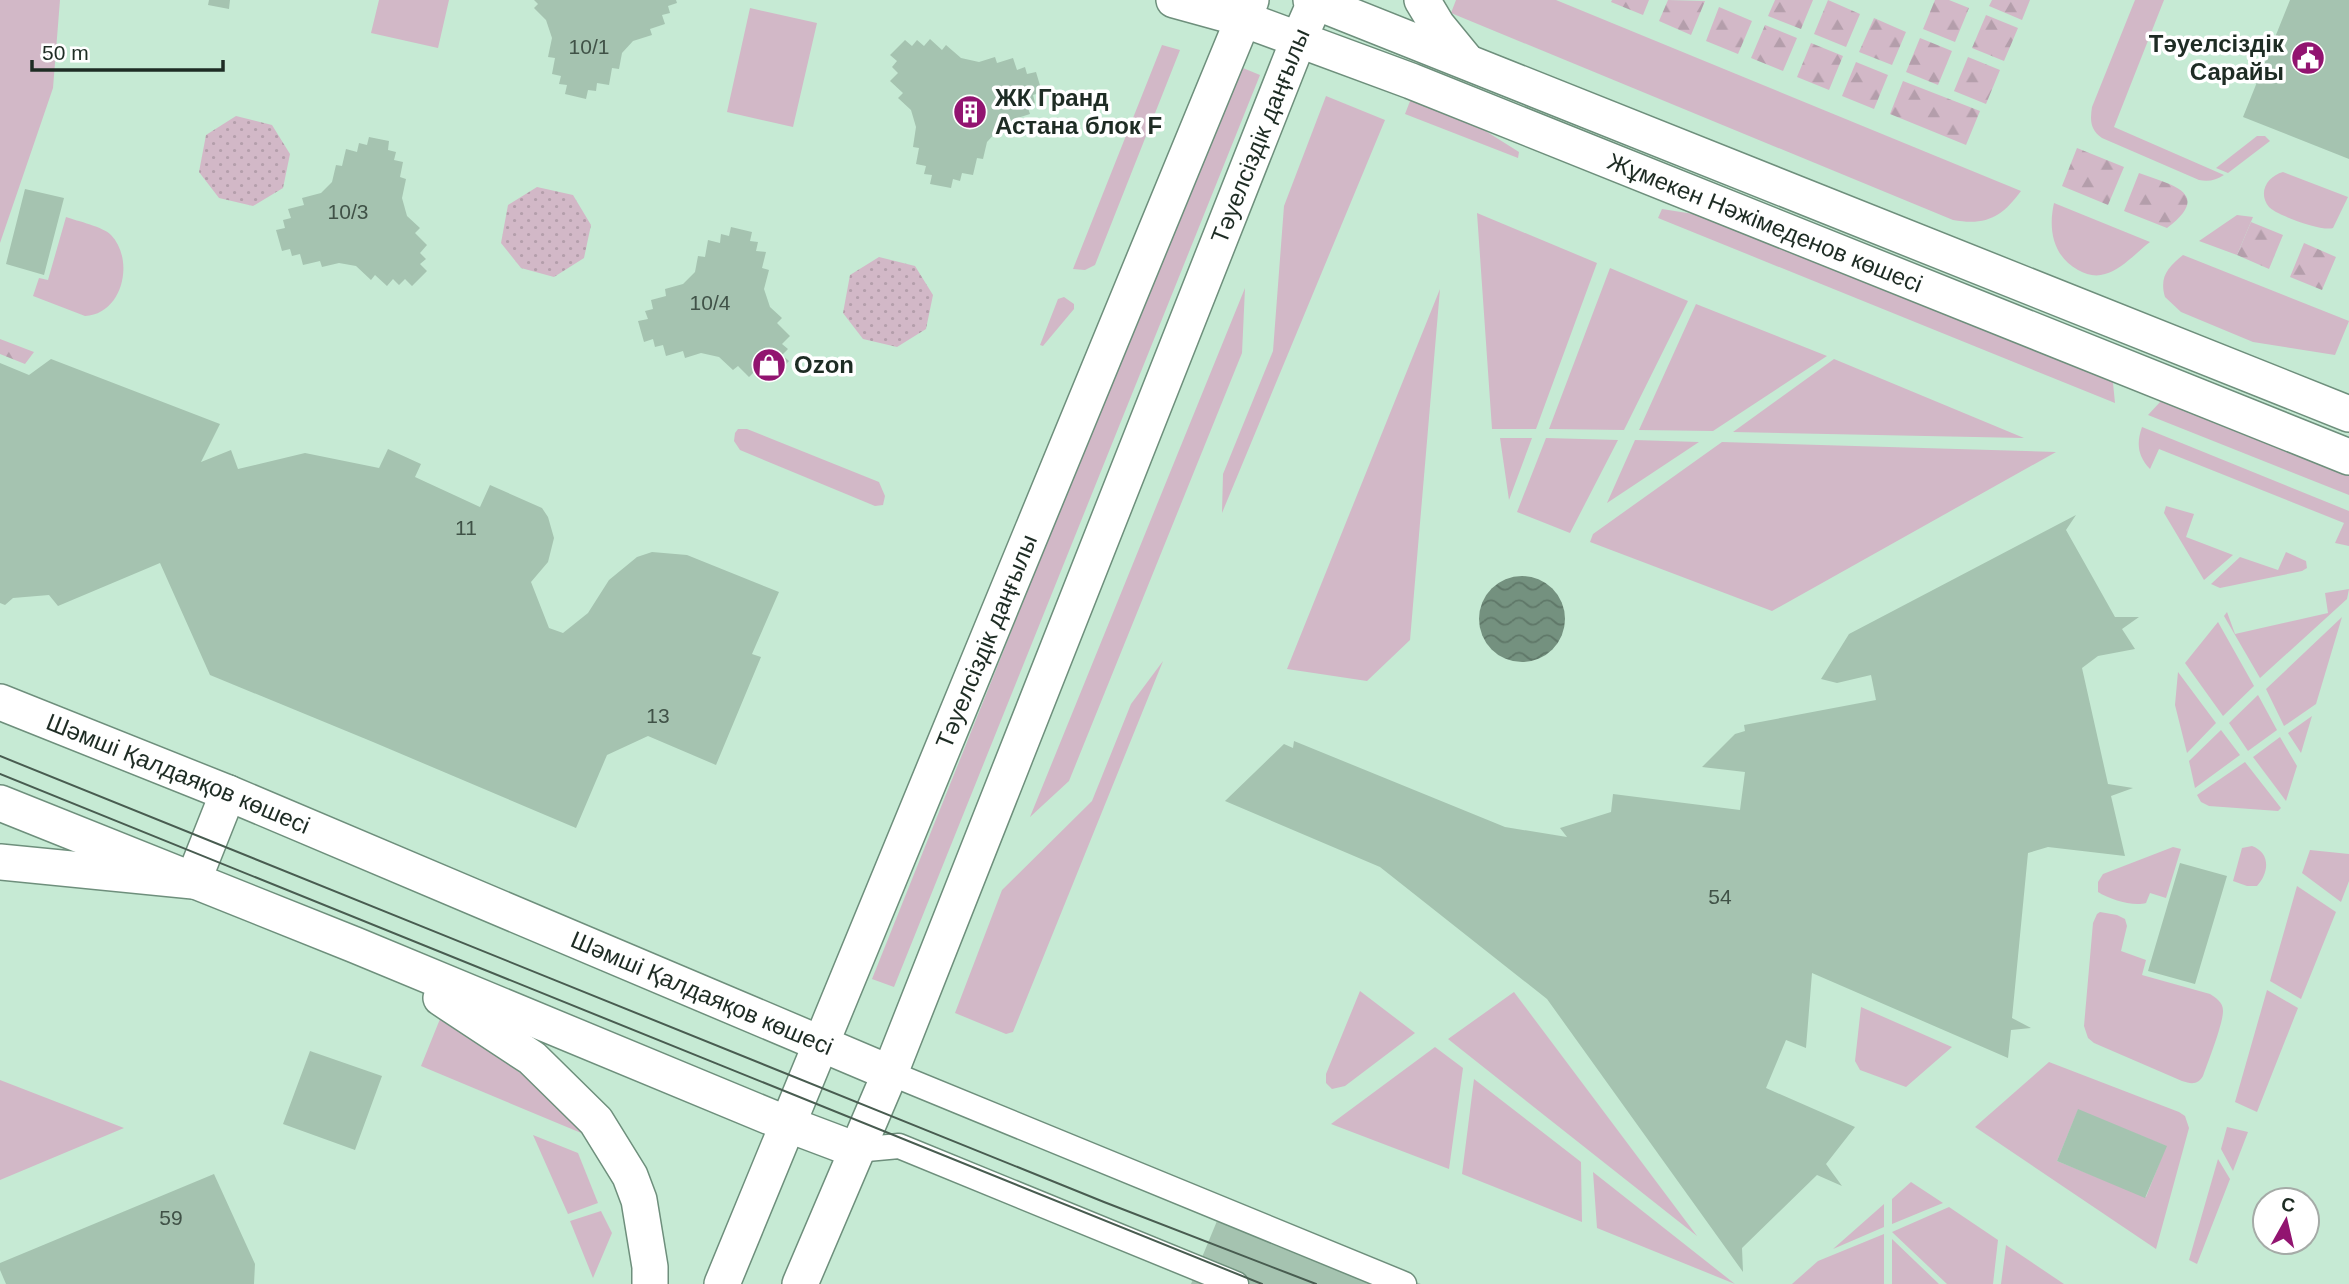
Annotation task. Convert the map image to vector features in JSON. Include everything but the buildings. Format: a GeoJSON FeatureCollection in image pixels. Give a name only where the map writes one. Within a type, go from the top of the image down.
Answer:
{"type":"FeatureCollection","features":[{"type":"Feature","properties":{"kind":"main road","name":"Жұмекен Нәжімеденов көшесі"},"geometry":{"type":"LineString","coordinates":[[1174,0],[1247,10],[1298,41],[1455,99],[2349,457]]}},
{"type":"Feature","properties":{"kind":"main road"},"geometry":{"type":"LineString","coordinates":[[1422,0],[1437,25],[1466,61]]}},
{"type":"Feature","properties":{"kind":"main road","name":"Жұмекен Нәжімеденов көшесі"},"geometry":{"type":"LineString","coordinates":[[1314,1],[2349,414]]}},
{"type":"Feature","properties":{"kind":"main road","name":"Тәуелсіздік даңғылы"},"geometry":{"type":"LineString","coordinates":[[800,1284],[890,1073],[1314,1]]}},
{"type":"Feature","properties":{"kind":"main road","name":"Тәуелсіздік даңғылы"},"geometry":{"type":"LineString","coordinates":[[722,1284],[1247,10]]}},
{"type":"Feature","properties":{"kind":"main road","name":"Шәмші Қалдаяқов көшесі"},"geometry":{"type":"LineString","coordinates":[[0,702],[228,793],[890,1073]]}},
{"type":"Feature","properties":{"kind":"main road"},"geometry":{"type":"LineString","coordinates":[[193,880],[228,793]]}},
{"type":"Feature","properties":{"kind":"main road"},"geometry":{"type":"LineString","coordinates":[[0,803],[856,1150]]}},
{"type":"Feature","properties":{"kind":"main road"},"geometry":{"type":"LineString","coordinates":[[0,862],[193,880]]}},
{"type":"Feature","properties":{"kind":"main road"},"geometry":{"type":"LineString","coordinates":[[355,945],[532,1058],[596,1121],[630,1176],[639,1200],[650,1267],[650,1284]]}},
{"type":"Feature","properties":{"kind":"street","name":"Шәмші Қалдаяқов көшесі"},"geometry":{"type":"LineString","coordinates":[[890,1073],[1404,1284]]}},
{"type":"Feature","properties":{"kind":"street"},"geometry":{"type":"LineString","coordinates":[[856,1150],[899,1146],[1236,1284]]}},
{"type":"Feature","properties":{"kind":"green space"},"geometry":{"type":"Polygon","coordinates":[[[0,0],[60,0],[53,88],[0,243],[0,0]]]}},
{"type":"Feature","properties":{"kind":"green space"},"geometry":{"type":"Polygon","coordinates":[[[379,0],[449,0],[438,48],[371,33],[379,0]]]}},
{"type":"Feature","properties":{"kind":"green space"},"geometry":{"type":"Polygon","coordinates":[[[1456,0],[1556,0],[2021,191],[2007,207],[1992,218],[1975,222],[1953,220],[1451,13],[1456,0]]]}},
{"type":"Feature","properties":{"kind":"green space"},"geometry":{"type":"Polygon","coordinates":[[[1649,0],[1643,15],[1611,2],[1649,0]]]}},
{"type":"Feature","properties":{"kind":"green space"},"geometry":{"type":"Polygon","coordinates":[[[1668,0],[1705,1],[1691,35],[1659,21],[1668,0]]]}},
{"type":"Feature","properties":{"kind":"green space"},"geometry":{"type":"Polygon","coordinates":[[[1775,0],[1813,0],[1801,29],[1768,16],[1775,0]]]}},
{"type":"Feature","properties":{"kind":"green space"},"geometry":{"type":"Polygon","coordinates":[[[1828,0],[1860,14],[1846,47],[1814,34],[1828,0]]]}},
{"type":"Feature","properties":{"kind":"green space"},"geometry":{"type":"Polygon","coordinates":[[[1935,0],[1949,0],[1969,8],[1955,42],[1923,29],[1935,0]]]}},
{"type":"Feature","properties":{"kind":"green space"},"geometry":{"type":"Polygon","coordinates":[[[1992,0],[2030,0],[2022,20],[1989,6],[1992,0]]]}},
{"type":"Feature","properties":{"kind":"green space"},"geometry":{"type":"Polygon","coordinates":[[[2135,0],[2164,0],[2114,127],[2224,175],[2218,178],[2199,180],[2102,138],[2093,128],[2092,107],[2135,0]]]}},
{"type":"Feature","properties":{"kind":"green space"},"geometry":{"type":"Polygon","coordinates":[[[1719,7],[1752,21],[1738,54],[1706,41],[1719,7]]]}},
{"type":"Feature","properties":{"kind":"green space"},"geometry":{"type":"Polygon","coordinates":[[[750,8],[817,23],[793,127],[727,112],[750,8]]]}},
{"type":"Feature","properties":{"kind":"green space"},"geometry":{"type":"Polygon","coordinates":[[[1986,15],[2018,28],[2004,61],[1972,48],[1986,15]]]}},
{"type":"Feature","properties":{"kind":"green space"},"geometry":{"type":"Polygon","coordinates":[[[1874,18],[1906,32],[1892,65],[1859,52],[1874,18]]]}},
{"type":"Feature","properties":{"kind":"green space"},"geometry":{"type":"Polygon","coordinates":[[[1765,25],[1797,38],[1783,71],[1751,58],[1765,25]]]}},
{"type":"Feature","properties":{"kind":"green space"},"geometry":{"type":"Polygon","coordinates":[[[1920,38],[1952,51],[1938,85],[1906,72],[1920,38]]]}},
{"type":"Feature","properties":{"kind":"green space"},"geometry":{"type":"Polygon","coordinates":[[[1811,43],[1843,56],[1829,90],[1797,77],[1811,43]]]}},
{"type":"Feature","properties":{"kind":"green space"},"geometry":{"type":"Polygon","coordinates":[[[1162,45],[1180,50],[1095,265],[1085,270],[1073,269],[1162,45]]]}},
{"type":"Feature","properties":{"kind":"green space"},"geometry":{"type":"Polygon","coordinates":[[[1968,57],[2000,70],[1986,104],[1954,91],[1968,57]]]}},
{"type":"Feature","properties":{"kind":"green space"},"geometry":{"type":"Polygon","coordinates":[[[1856,62],[1888,75],[1874,109],[1842,96],[1856,62]]]}},
{"type":"Feature","properties":{"kind":"green space"},"geometry":{"type":"Polygon","coordinates":[[[1238,66],[1260,75],[894,987],[872,979],[1238,66]]]}},
{"type":"Feature","properties":{"kind":"green space"},"geometry":{"type":"Polygon","coordinates":[[[1903,81],[1980,111],[1966,145],[1890,114],[1903,81]]]}},
{"type":"Feature","properties":{"kind":"green space"},"geometry":{"type":"Polygon","coordinates":[[[1326,96],[1385,120],[1222,513],[1223,474],[1273,351],[1284,206],[1326,96]]]}},
{"type":"Feature","properties":{"kind":"green space"},"geometry":{"type":"Polygon","coordinates":[[[1412,96],[1457,113],[1519,152],[1518,158],[1405,114],[1412,96]]]}},
{"type":"Feature","properties":{"kind":"green space"},"geometry":{"type":"Polygon","coordinates":[[[236,116],[272,125],[290,154],[283,188],[253,206],[219,198],[199,172],[206,135],[236,116]]]}},
{"type":"Feature","properties":{"kind":"green space"},"geometry":{"type":"Polygon","coordinates":[[[2257,136],[2265,136],[2270,141],[2228,173],[2216,168],[2257,136]]]}},
{"type":"Feature","properties":{"kind":"green space"},"geometry":{"type":"Polygon","coordinates":[[[2077,148],[2124,167],[2108,205],[2062,186],[2077,148]]]}},
{"type":"Feature","properties":{"kind":"green space"},"geometry":{"type":"Polygon","coordinates":[[[2283,172],[2348,197],[2333,228],[2320,228],[2300,222],[2269,207],[2264,196],[2266,185],[2273,177],[2283,172]]]}},
{"type":"Feature","properties":{"kind":"green space"},"geometry":{"type":"Polygon","coordinates":[[[2139,173],[2174,186],[2187,198],[2187,206],[2167,228],[2124,211],[2139,173]]]}},
{"type":"Feature","properties":{"kind":"green space"},"geometry":{"type":"Polygon","coordinates":[[[537,187],[573,195],[591,225],[584,258],[554,277],[521,268],[501,243],[508,205],[537,187]]]}},
{"type":"Feature","properties":{"kind":"green space"},"geometry":{"type":"Polygon","coordinates":[[[2054,203],[2150,242],[2111,272],[2098,275],[2085,273],[2063,257],[2054,241],[2054,203]]]}},
{"type":"Feature","properties":{"kind":"green space"},"geometry":{"type":"Polygon","coordinates":[[[1662,209],[1725,219],[2108,377],[2113,383],[2115,403],[1658,218],[1662,209]]]}},
{"type":"Feature","properties":{"kind":"green space"},"geometry":{"type":"Polygon","coordinates":[[[1477,213],[1597,263],[1536,429],[1492,429],[1477,213]]]}},
{"type":"Feature","properties":{"kind":"green space"},"geometry":{"type":"Polygon","coordinates":[[[2237,215],[2253,217],[2237,255],[2199,241],[2237,215]]]}},
{"type":"Feature","properties":{"kind":"green space"},"geometry":{"type":"Polygon","coordinates":[[[66,217],[103,229],[111,235],[122,258],[121,284],[116,296],[98,313],[85,316],[33,296],[39,278],[48,280],[66,217]]]}},
{"type":"Feature","properties":{"kind":"green space"},"geometry":{"type":"Polygon","coordinates":[[[2251,222],[2283,235],[2269,269],[2237,255],[2251,222]]]}},
{"type":"Feature","properties":{"kind":"green space"},"geometry":{"type":"Polygon","coordinates":[[[2304,243],[2336,257],[2322,290],[2290,277],[2304,243]]]}},
{"type":"Feature","properties":{"kind":"green space"},"geometry":{"type":"Polygon","coordinates":[[[2183,255],[2349,321],[2335,355],[2253,342],[2181,312],[2165,297],[2163,284],[2169,268],[2183,255]]]}},
{"type":"Feature","properties":{"kind":"green space"},"geometry":{"type":"Polygon","coordinates":[[[879,257],[915,266],[933,295],[926,329],[897,347],[863,339],[843,313],[850,275],[879,257]]]}},
{"type":"Feature","properties":{"kind":"green space"},"geometry":{"type":"Polygon","coordinates":[[[1610,268],[1688,301],[1624,430],[1549,429],[1610,268]]]}},
{"type":"Feature","properties":{"kind":"green space"},"geometry":{"type":"Polygon","coordinates":[[[1245,288],[1242,353],[1069,781],[1030,817],[1245,288]]]}},
{"type":"Feature","properties":{"kind":"green space"},"geometry":{"type":"Polygon","coordinates":[[[1440,289],[1410,640],[1367,681],[1287,669],[1440,289]]]}},
{"type":"Feature","properties":{"kind":"green space"},"geometry":{"type":"Polygon","coordinates":[[[1064,297],[1074,304],[1074,309],[1043,346],[1040,345],[1058,299],[1064,297]]]}},
{"type":"Feature","properties":{"kind":"green space"},"geometry":{"type":"Polygon","coordinates":[[[1696,304],[1827,356],[1713,431],[1639,430],[1696,304]]]}},
{"type":"Feature","properties":{"kind":"green space"},"geometry":{"type":"Polygon","coordinates":[[[0,339],[34,352],[25,364],[0,354],[0,339]]]}},
{"type":"Feature","properties":{"kind":"green space"},"geometry":{"type":"Polygon","coordinates":[[[1834,359],[2024,438],[1733,432],[1834,359]]]}},
{"type":"Feature","properties":{"kind":"green space"},"geometry":{"type":"Polygon","coordinates":[[[2161,401],[2168,401],[2349,472],[2349,495],[2148,415],[2161,401]]]}},
{"type":"Feature","properties":{"kind":"green space"},"geometry":{"type":"Polygon","coordinates":[[[2142,427],[2349,511],[2349,546],[2335,543],[2344,523],[2159,449],[2150,469],[2139,450],[2142,427]]]}},
{"type":"Feature","properties":{"kind":"green space"},"geometry":{"type":"Polygon","coordinates":[[[738,429],[747,429],[879,482],[885,496],[883,505],[875,506],[740,450],[734,441],[738,429]]]}},
{"type":"Feature","properties":{"kind":"green space"},"geometry":{"type":"Polygon","coordinates":[[[1500,438],[1532,438],[1509,500],[1500,438]]]}},
{"type":"Feature","properties":{"kind":"green space"},"geometry":{"type":"Polygon","coordinates":[[[1546,438],[1618,440],[1570,533],[1517,512],[1546,438]]]}},
{"type":"Feature","properties":{"kind":"green space"},"geometry":{"type":"Polygon","coordinates":[[[1635,440],[1699,442],[1607,503],[1635,440]]]}},
{"type":"Feature","properties":{"kind":"green space"},"geometry":{"type":"Polygon","coordinates":[[[1722,442],[2056,452],[1772,611],[1590,542],[1593,534],[1722,442]]]}},
{"type":"Feature","properties":{"kind":"green space"},"geometry":{"type":"Polygon","coordinates":[[[2166,506],[2194,514],[2186,537],[2233,555],[2204,580],[2164,513],[2166,506]]]}},
{"type":"Feature","properties":{"kind":"green space"},"geometry":{"type":"Polygon","coordinates":[[[2286,552],[2306,561],[2307,568],[2220,588],[2211,584],[2240,557],[2278,570],[2286,552]]]}},
{"type":"Feature","properties":{"kind":"green space"},"geometry":{"type":"Polygon","coordinates":[[[2349,589],[2347,599],[2260,678],[2224,616],[2227,612],[2235,634],[2328,613],[2325,593],[2349,589]]]}},
{"type":"Feature","properties":{"kind":"green space"},"geometry":{"type":"Polygon","coordinates":[[[2342,617],[2316,704],[2284,726],[2266,689],[2342,617]]]}},
{"type":"Feature","properties":{"kind":"green space"},"geometry":{"type":"Polygon","coordinates":[[[2218,622],[2254,686],[2223,716],[2185,663],[2218,622]]]}},
{"type":"Feature","properties":{"kind":"green space"},"geometry":{"type":"Polygon","coordinates":[[[1163,661],[1013,1032],[1006,1034],[955,1013],[1002,890],[1092,801],[1131,704],[1163,661]]]}},
{"type":"Feature","properties":{"kind":"green space"},"geometry":{"type":"Polygon","coordinates":[[[2178,672],[2216,723],[2187,753],[2175,705],[2178,672]]]}},
{"type":"Feature","properties":{"kind":"green space"},"geometry":{"type":"Polygon","coordinates":[[[2258,695],[2277,730],[2248,751],[2229,723],[2258,695]]]}},
{"type":"Feature","properties":{"kind":"green space"},"geometry":{"type":"Polygon","coordinates":[[[2312,716],[2301,753],[2288,733],[2312,716]]]}},
{"type":"Feature","properties":{"kind":"green space"},"geometry":{"type":"Polygon","coordinates":[[[2221,730],[2240,755],[2195,788],[2189,761],[2221,730]]]}},
{"type":"Feature","properties":{"kind":"green space"},"geometry":{"type":"Polygon","coordinates":[[[2280,737],[2297,766],[2286,801],[2253,757],[2280,737]]]}},
{"type":"Feature","properties":{"kind":"green space"},"geometry":{"type":"Polygon","coordinates":[[[2245,762],[2281,808],[2278,811],[2209,806],[2201,802],[2197,795],[2245,762]]]}},
{"type":"Feature","properties":{"kind":"green space"},"geometry":{"type":"Polygon","coordinates":[[[2252,846],[2262,853],[2266,869],[2257,886],[2247,886],[2233,881],[2242,848],[2252,846]]]}},
{"type":"Feature","properties":{"kind":"green space"},"geometry":{"type":"Polygon","coordinates":[[[2173,847],[2181,849],[2166,898],[2150,893],[2146,903],[2135,904],[2115,900],[2098,892],[2098,882],[2103,874],[2173,847]]]}},
{"type":"Feature","properties":{"kind":"green space"},"geometry":{"type":"Polygon","coordinates":[[[2310,850],[2349,854],[2349,881],[2341,902],[2302,873],[2310,850]]]}},
{"type":"Feature","properties":{"kind":"green space"},"geometry":{"type":"Polygon","coordinates":[[[2297,886],[2336,912],[2301,999],[2270,981],[2297,886]]]}},
{"type":"Feature","properties":{"kind":"green space"},"geometry":{"type":"Polygon","coordinates":[[[2100,912],[2125,919],[2127,926],[2121,951],[2146,960],[2142,975],[2210,994],[2223,1008],[2221,1025],[2199,1081],[2182,1081],[2088,1038],[2084,1026],[2093,923],[2100,912]]]}},
{"type":"Feature","properties":{"kind":"green space"},"geometry":{"type":"Polygon","coordinates":[[[2267,990],[2298,1008],[2257,1112],[2235,1102],[2267,990]]]}},
{"type":"Feature","properties":{"kind":"green space"},"geometry":{"type":"Polygon","coordinates":[[[1360,991],[1415,1033],[1345,1086],[1332,1089],[1326,1083],[1326,1074],[1360,991]]]}},
{"type":"Feature","properties":{"kind":"green space"},"geometry":{"type":"Polygon","coordinates":[[[1514,992],[1697,1236],[1448,1039],[1514,992]]]}},
{"type":"Feature","properties":{"kind":"green space"},"geometry":{"type":"Polygon","coordinates":[[[1861,1007],[1952,1047],[1906,1087],[1860,1070],[1855,1061],[1861,1007]]]}},
{"type":"Feature","properties":{"kind":"green space"},"geometry":{"type":"Polygon","coordinates":[[[440,1019],[468,1035],[533,1082],[586,1135],[421,1066],[440,1019]]]}},
{"type":"Feature","properties":{"kind":"green space"},"geometry":{"type":"Polygon","coordinates":[[[1435,1047],[1463,1068],[1449,1169],[1331,1124],[1435,1047]]]}},
{"type":"Feature","properties":{"kind":"green space"},"geometry":{"type":"Polygon","coordinates":[[[2049,1062],[2185,1116],[2189,1128],[2156,1249],[1975,1127],[2049,1062]],[[2078,1110],[2057,1161],[2146,1197],[2166,1146],[2078,1110]]]}},
{"type":"Feature","properties":{"kind":"green space"},"geometry":{"type":"Polygon","coordinates":[[[1474,1079],[1581,1162],[1582,1222],[1462,1174],[1474,1079]]]}},
{"type":"Feature","properties":{"kind":"green space"},"geometry":{"type":"Polygon","coordinates":[[[0,1080],[124,1128],[0,1180],[0,1080]]]}},
{"type":"Feature","properties":{"kind":"green space"},"geometry":{"type":"Polygon","coordinates":[[[2227,1127],[2248,1132],[2233,1171],[2221,1149],[2227,1127]]]}},
{"type":"Feature","properties":{"kind":"green space"},"geometry":{"type":"Polygon","coordinates":[[[533,1135],[578,1153],[598,1203],[568,1214],[533,1135]]]}},
{"type":"Feature","properties":{"kind":"green space"},"geometry":{"type":"Polygon","coordinates":[[[2218,1159],[2230,1179],[2197,1264],[2189,1260],[2218,1159]]]}},
{"type":"Feature","properties":{"kind":"green space"},"geometry":{"type":"Polygon","coordinates":[[[1593,1172],[1735,1284],[1597,1228],[1593,1172]]]}},
{"type":"Feature","properties":{"kind":"green space"},"geometry":{"type":"Polygon","coordinates":[[[1911,1182],[1943,1203],[1892,1224],[1892,1199],[1911,1182]]]}},
{"type":"Feature","properties":{"kind":"green space"},"geometry":{"type":"Polygon","coordinates":[[[1884,1204],[1884,1227],[1833,1249],[1884,1204]]]}},
{"type":"Feature","properties":{"kind":"green space"},"geometry":{"type":"Polygon","coordinates":[[[1949,1207],[1998,1240],[1993,1284],[1947,1284],[1892,1232],[1949,1207]]]}},
{"type":"Feature","properties":{"kind":"green space"},"geometry":{"type":"Polygon","coordinates":[[[601,1211],[612,1233],[593,1278],[570,1221],[601,1211]]]}},
{"type":"Feature","properties":{"kind":"green space"},"geometry":{"type":"Polygon","coordinates":[[[1884,1234],[1884,1284],[1792,1284],[1818,1261],[1884,1234]]]}},
{"type":"Feature","properties":{"kind":"green space"},"geometry":{"type":"Polygon","coordinates":[[[1892,1239],[1939,1284],[1892,1284],[1892,1239]]]}},
{"type":"Feature","properties":{"kind":"green space"},"geometry":{"type":"Polygon","coordinates":[[[2006,1245],[2064,1284],[2001,1284],[2006,1245]]]}},
{"type":"Feature","properties":{"kind":"water"},"geometry":{"type":"Polygon","coordinates":[[[1522,576],[1546,583],[1558,595],[1565,619],[1558,643],[1546,655],[1522,662],[1498,655],[1486,643],[1479,619],[1486,595],[1498,583],[1522,576]]]}},
{"type":"Feature","properties":{"kind":"tram line"},"geometry":{"type":"LineString","coordinates":[[0,756],[1104,1202],[1316,1284]]}},
{"type":"Feature","properties":{"kind":"tram line"},"geometry":{"type":"LineString","coordinates":[[0,774],[1262,1284]]}},
{"type":"Feature","properties":{"kind":"place","name":"Тәуелсіздік Сарайы"},"geometry":{"type":"Point","coordinates":[2308,58]}},
{"type":"Feature","properties":{"kind":"place","name":"ЖК Гранд Астана блок F"},"geometry":{"type":"Point","coordinates":[970,112]}},
{"type":"Feature","properties":{"kind":"place","name":"Ozon"},"geometry":{"type":"Point","coordinates":[769,365]}}]}
